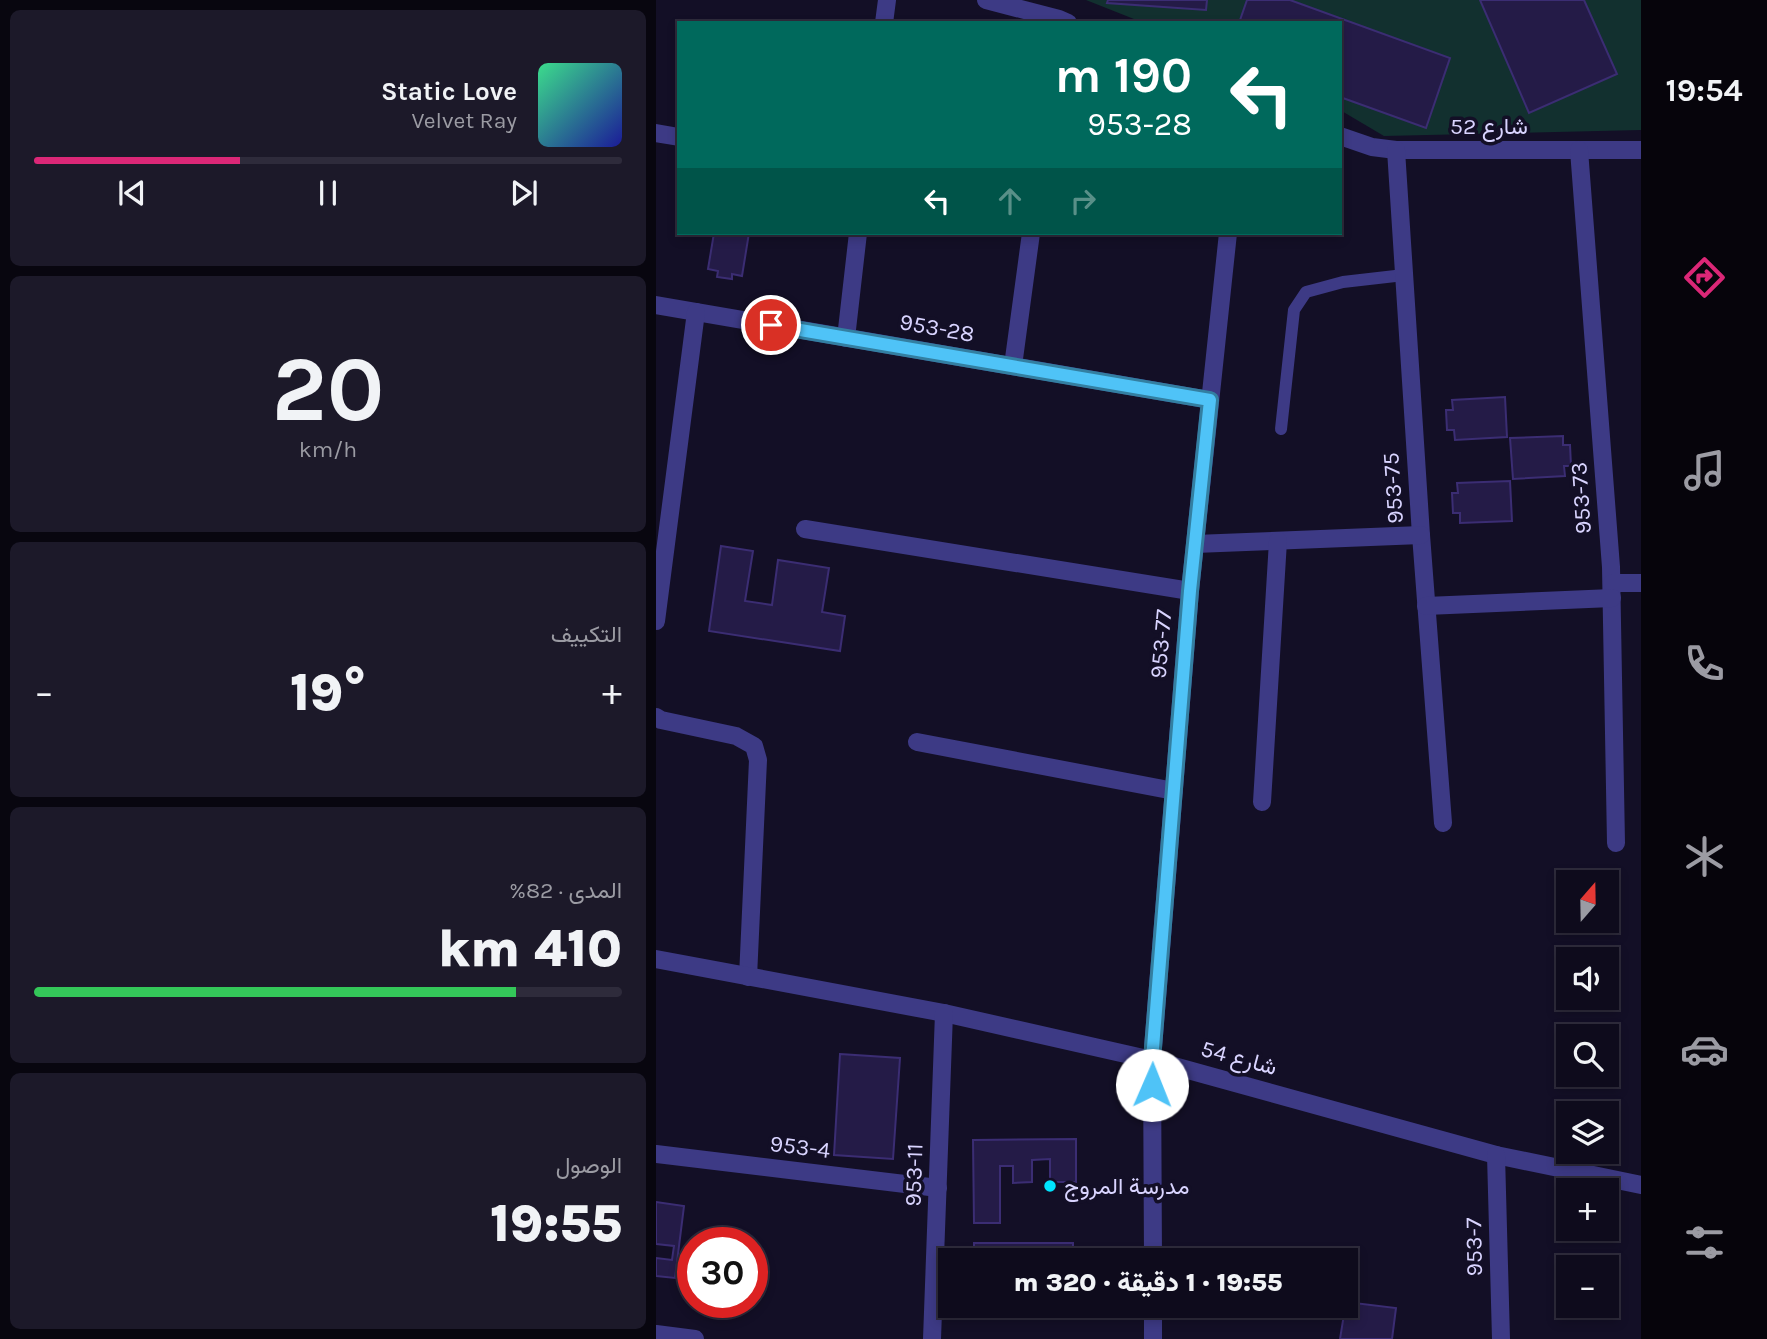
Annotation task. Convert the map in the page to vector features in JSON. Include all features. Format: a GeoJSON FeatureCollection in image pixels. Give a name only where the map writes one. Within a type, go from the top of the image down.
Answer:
{"type":"FeatureCollection","features":[{"type":"Feature","properties":{"kind":"street"},"geometry":{"type":"LineString","coordinates":[[884,21],[887,0]]}},
{"type":"Feature","properties":{"kind":"street"},"geometry":{"type":"LineString","coordinates":[[986,0],[1062,21]]}},
{"type":"Feature","properties":{"kind":"street"},"geometry":{"type":"LineString","coordinates":[[656,133],[677,137]]}},
{"type":"Feature","properties":{"kind":"street","name":"شارع 52"},"geometry":{"type":"LineString","coordinates":[[1342,137],[1372,147],[1396,150],[1641,150]]}},
{"type":"Feature","properties":{"kind":"street","name":"953-75"},"geometry":{"type":"LineString","coordinates":[[1396,150],[1443,823]]}},
{"type":"Feature","properties":{"kind":"street","name":"953-73"},"geometry":{"type":"LineString","coordinates":[[1579,150],[1612,591],[1616,843]]}},
{"type":"Feature","properties":{"kind":"street"},"geometry":{"type":"LineString","coordinates":[[846,338],[858,235]]}},
{"type":"Feature","properties":{"kind":"street"},"geometry":{"type":"LineString","coordinates":[[1013,366],[1030,235]]}},
{"type":"Feature","properties":{"kind":"street","name":"953-77"},"geometry":{"type":"LineString","coordinates":[[1153,1248],[1152,1060],[1190,591],[1228,235]]}},
{"type":"Feature","properties":{"kind":"street","name":"953-28"},"geometry":{"type":"LineString","coordinates":[[656,305],[1210,400]]}},
{"type":"Feature","properties":{"kind":"street"},"geometry":{"type":"LineString","coordinates":[[656,621],[696,312]]}},
{"type":"Feature","properties":{"kind":"street"},"geometry":{"type":"LineString","coordinates":[[805,529],[1190,591]]}},
{"type":"Feature","properties":{"kind":"street"},"geometry":{"type":"LineString","coordinates":[[1195,544],[1421,535]]}},
{"type":"Feature","properties":{"kind":"street"},"geometry":{"type":"LineString","coordinates":[[1262,802],[1278,541]]}},
{"type":"Feature","properties":{"kind":"street"},"geometry":{"type":"LineString","coordinates":[[1426,606],[1612,591],[1641,583]]}},
{"type":"Feature","properties":{"kind":"street"},"geometry":{"type":"LineString","coordinates":[[656,717],[736,737],[754,746],[758,760],[748,977]]}},
{"type":"Feature","properties":{"kind":"street"},"geometry":{"type":"LineString","coordinates":[[917,743],[1174,791]]}},
{"type":"Feature","properties":{"kind":"street","name":"شارع 54"},"geometry":{"type":"LineString","coordinates":[[656,959],[944,1013],[1152,1060],[1496,1155],[1641,1185]]}},
{"type":"Feature","properties":{"kind":"street","name":"953-11"},"geometry":{"type":"LineString","coordinates":[[932,1339],[944,1013]]}},
{"type":"Feature","properties":{"kind":"street","name":"953-4"},"geometry":{"type":"LineString","coordinates":[[656,1154],[938,1188]]}},
{"type":"Feature","properties":{"kind":"street","name":"953-7"},"geometry":{"type":"LineString","coordinates":[[1496,1155],[1501,1339]]}},
{"type":"Feature","properties":{"kind":"street"},"geometry":{"type":"LineString","coordinates":[[1153,1318],[1153,1339]]}},
{"type":"Feature","properties":{"kind":"street"},"geometry":{"type":"LineString","coordinates":[[656,1334],[695,1339]]}},
{"type":"Feature","properties":{"kind":"lane"},"geometry":{"type":"LineString","coordinates":[[1281,429],[1294,310],[1306,292],[1343,282],[1404,275]]}},
{"type":"Feature","properties":{"kind":"green space"},"geometry":{"type":"Polygon","coordinates":[[[1086,0],[1641,0],[1641,130],[1384,136],[1342,111],[1342,21],[1139,21],[1086,0]]]}},
{"type":"Feature","properties":{"kind":"building"},"geometry":{"type":"Polygon","coordinates":[[[1108,0],[1207,0],[1206,10],[1107,3],[1108,0]]]}},
{"type":"Feature","properties":{"kind":"building"},"geometry":{"type":"Polygon","coordinates":[[[1247,0],[1290,0],[1450,58],[1426,128],[1342,98],[1342,21],[1240,21],[1247,0]]]}},
{"type":"Feature","properties":{"kind":"building"},"geometry":{"type":"Polygon","coordinates":[[[1480,0],[1584,0],[1617,74],[1529,113],[1480,0]]]}},
{"type":"Feature","properties":{"kind":"building"},"geometry":{"type":"Polygon","coordinates":[[[714,235],[749,235],[742,276],[732,274],[732,279],[717,277],[718,271],[708,269],[714,235]]]}},
{"type":"Feature","properties":{"kind":"building"},"geometry":{"type":"Polygon","coordinates":[[[1505,397],[1507,437],[1455,440],[1454,430],[1447,430],[1446,410],[1453,410],[1452,400],[1505,397]]]}},
{"type":"Feature","properties":{"kind":"building"},"geometry":{"type":"Polygon","coordinates":[[[1563,436],[1563,445],[1570,445],[1571,466],[1564,466],[1565,476],[1513,479],[1510,438],[1563,436]]]}},
{"type":"Feature","properties":{"kind":"building"},"geometry":{"type":"Polygon","coordinates":[[[1510,481],[1512,521],[1460,523],[1460,513],[1453,513],[1452,493],[1458,493],[1457,483],[1510,481]]]}},
{"type":"Feature","properties":{"kind":"building"},"geometry":{"type":"Polygon","coordinates":[[[721,546],[753,551],[745,601],[772,605],[778,560],[829,568],[822,612],[845,616],[840,651],[709,631],[721,546]]]}},
{"type":"Feature","properties":{"kind":"building"},"geometry":{"type":"Polygon","coordinates":[[[840,1054],[900,1058],[893,1159],[834,1155],[840,1054]]]}},
{"type":"Feature","properties":{"kind":"building"},"geometry":{"type":"Polygon","coordinates":[[[1076,1139],[1076,1182],[1050,1182],[1050,1159],[1032,1160],[1032,1182],[1013,1183],[1013,1166],[1000,1166],[1000,1223],[974,1223],[973,1140],[1076,1139]]]}},
{"type":"Feature","properties":{"kind":"building"},"geometry":{"type":"Polygon","coordinates":[[[656,1202],[684,1206],[681,1227],[677,1227],[675,1278],[656,1276],[656,1258],[672,1260],[674,1246],[656,1244],[656,1202]]]}},
{"type":"Feature","properties":{"kind":"building"},"geometry":{"type":"Polygon","coordinates":[[[974,1243],[1073,1243],[1073,1248],[974,1248],[974,1243]]]}},
{"type":"Feature","properties":{"kind":"building"},"geometry":{"type":"Polygon","coordinates":[[[1358,1303],[1396,1308],[1392,1339],[1340,1339],[1343,1318],[1358,1318],[1358,1303]]]}},
{"type":"Feature","properties":{"kind":"place","name":"مدرسة المروج"},"geometry":{"type":"Point","coordinates":[1050,1186]}},
{"type":"Feature","properties":{"kind":"route"},"geometry":{"type":"LineString","coordinates":[[771,325],[1210,400],[1190,591],[1152,1085]]}}]}
